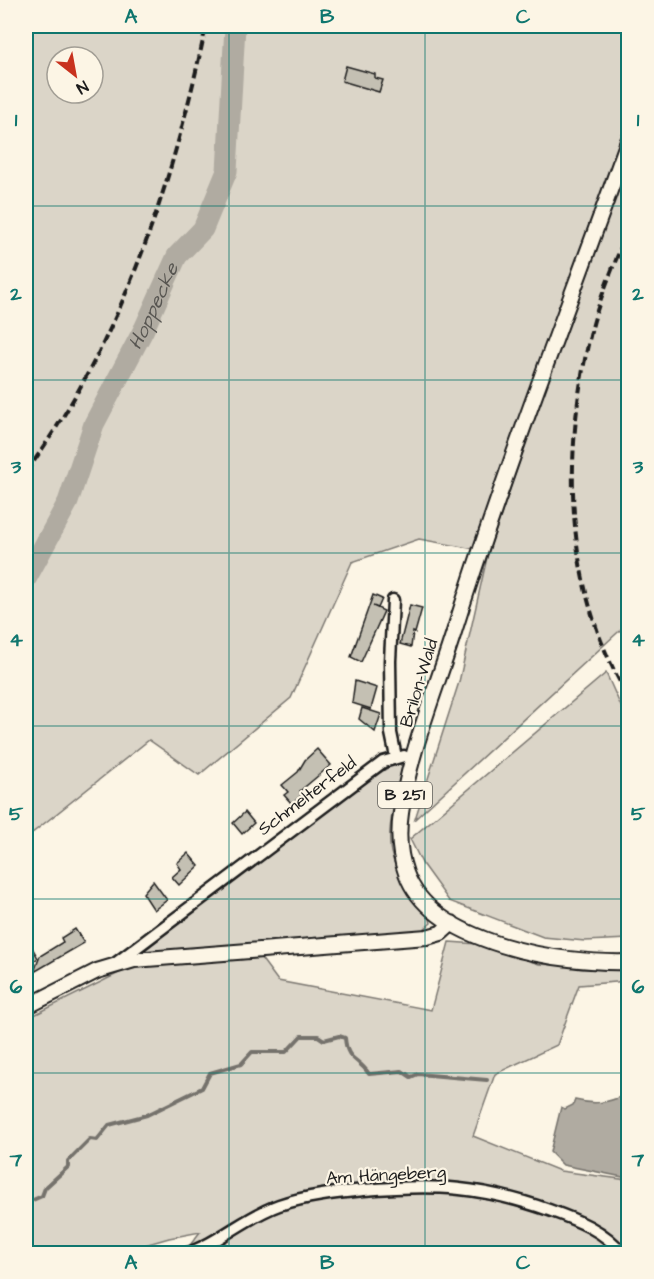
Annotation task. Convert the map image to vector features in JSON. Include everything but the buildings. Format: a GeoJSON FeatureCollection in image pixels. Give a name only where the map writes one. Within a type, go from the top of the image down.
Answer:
{"type":"FeatureCollection","features":[{"type":"Feature","properties":{"kind":"main road","name":"Brilon-Wald"},"geometry":{"type":"LineString","coordinates":[[628,141],[462,606],[402,810],[399,841],[408,878],[425,903],[452,923],[479,936],[534,953],[602,963],[628,962]]}},
{"type":"Feature","properties":{"kind":"main road","name":"Schmelterfeld"},"geometry":{"type":"LineString","coordinates":[[26,1007],[116,963],[427,937],[441,933],[452,923]]}},
{"type":"Feature","properties":{"kind":"street","name":"Schmelterfeld"},"geometry":{"type":"LineString","coordinates":[[116,963],[383,762],[400,757],[391,733],[390,661],[393,600]]}},
{"type":"Feature","properties":{"kind":"street","name":"Am Hängeberg"},"geometry":{"type":"LineString","coordinates":[[185,1254],[198,1251],[244,1221],[294,1201],[330,1193],[446,1186],[497,1195],[565,1216],[598,1231],[623,1254]]}},
{"type":"Feature","properties":{"kind":"shaded area"},"geometry":{"type":"Polygon","coordinates":[[[26,26],[628,26],[628,119],[474,549],[419,539],[352,562],[291,698],[199,775],[149,740],[26,838],[26,26]]]}},
{"type":"Feature","properties":{"kind":"shaded area"},"geometry":{"type":"Polygon","coordinates":[[[628,166],[628,623],[415,819],[459,682],[488,553],[573,306],[628,166]]]}},
{"type":"Feature","properties":{"kind":"shaded area"},"geometry":{"type":"Polygon","coordinates":[[[606,673],[628,722],[628,939],[585,941],[543,937],[449,901],[423,865],[410,839],[606,673]]]}},
{"type":"Feature","properties":{"kind":"shaded area"},"geometry":{"type":"Polygon","coordinates":[[[394,764],[405,766],[392,815],[391,854],[411,894],[430,919],[431,923],[418,934],[389,938],[144,951],[317,812],[394,764]]]}},
{"type":"Feature","properties":{"kind":"shaded area"},"geometry":{"type":"Polygon","coordinates":[[[449,942],[478,944],[539,964],[628,969],[628,981],[579,985],[557,1045],[495,1074],[473,1136],[560,1171],[628,1180],[628,1253],[184,1253],[200,1232],[117,1253],[26,1254],[26,1019],[129,968],[261,958],[278,981],[431,1010],[449,942]]]}},
{"type":"Feature","properties":{"kind":"shaded area"},"geometry":{"type":"Polygon","coordinates":[[[625,1095],[628,1097],[628,1178],[563,1165],[550,1152],[561,1107],[565,1109],[573,1105],[575,1100],[601,1102],[625,1095]]]}},
{"type":"Feature","properties":{"kind":"waterway","name":"Hoppecke"},"geometry":{"type":"LineString","coordinates":[[26,579],[68,502],[94,424],[144,329],[177,256],[203,229],[227,171],[235,26]]}},
{"type":"Feature","properties":{"kind":"waterway"},"geometry":{"type":"LineString","coordinates":[[26,1203],[42,1196],[45,1188],[68,1167],[68,1161],[90,1139],[97,1140],[109,1125],[147,1115],[202,1088],[210,1073],[241,1064],[252,1052],[286,1052],[301,1036],[318,1036],[324,1040],[339,1036],[345,1038],[348,1051],[369,1074],[402,1071],[411,1077],[418,1074],[487,1080]]}},
{"type":"Feature","properties":{"kind":"railway"},"geometry":{"type":"LineString","coordinates":[[26,472],[60,422],[90,369],[140,259],[177,144],[206,26]]}},
{"type":"Feature","properties":{"kind":"railway"},"geometry":{"type":"LineString","coordinates":[[628,229],[602,296],[590,336],[575,427],[573,474],[574,520],[580,566],[591,611],[607,655],[628,696]]}}]}
